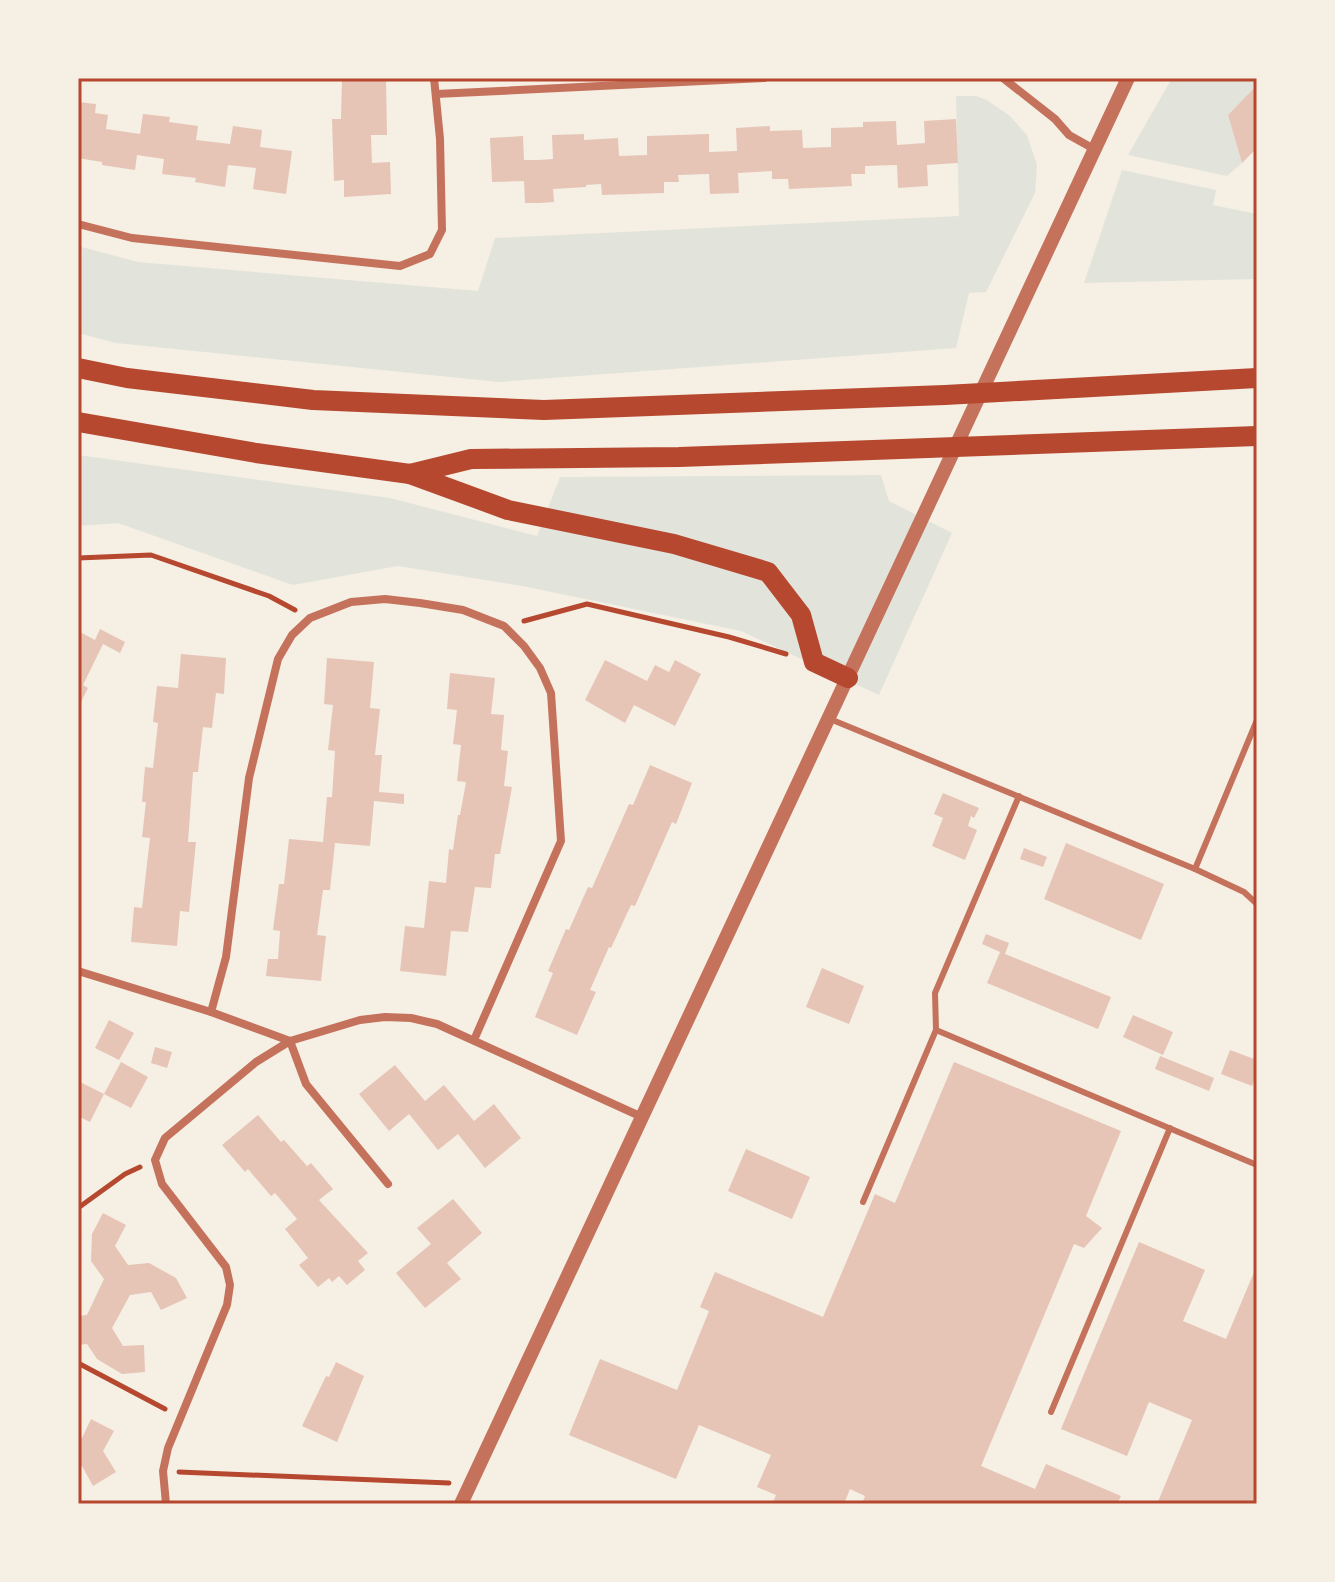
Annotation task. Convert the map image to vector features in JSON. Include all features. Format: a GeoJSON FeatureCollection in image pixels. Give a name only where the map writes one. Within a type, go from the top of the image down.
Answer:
{"type":"FeatureCollection","features":[{"type":"Feature","properties":{"kind":"main road"},"geometry":{"type":"LineString","coordinates":[[78,368],[127,378],[313,400],[544,410],[1012,392],[1257,378]]}},
{"type":"Feature","properties":{"kind":"main road"},"geometry":{"type":"LineString","coordinates":[[78,422],[256,453],[410,474],[508,510],[674,544],[768,572],[801,615],[814,662],[848,678]]}},
{"type":"Feature","properties":{"kind":"main road"},"geometry":{"type":"LineString","coordinates":[[410,474],[471,459],[679,457],[1257,436]]}},
{"type":"Feature","properties":{"kind":"street"},"geometry":{"type":"LineString","coordinates":[[78,224],[132,238],[400,266],[430,254],[442,230],[434,78]]}},
{"type":"Feature","properties":{"kind":"street"},"geometry":{"type":"LineString","coordinates":[[436,94],[764,78]]}},
{"type":"Feature","properties":{"kind":"street"},"geometry":{"type":"LineString","coordinates":[[1003,78],[1055,119],[1069,135],[1094,149]]}},
{"type":"Feature","properties":{"kind":"street"},"geometry":{"type":"LineString","coordinates":[[461,1504],[1128,78]]}},
{"type":"Feature","properties":{"kind":"street"},"geometry":{"type":"LineString","coordinates":[[211,1012],[226,957],[249,778],[278,659],[292,635],[310,618],[351,602],[385,599],[463,610],[504,626],[540,668],[551,693],[561,841],[474,1040]]}},
{"type":"Feature","properties":{"kind":"street"},"geometry":{"type":"LineString","coordinates":[[78,971],[211,1012],[290,1041],[306,1084],[388,1184]]}},
{"type":"Feature","properties":{"kind":"street"},"geometry":{"type":"LineString","coordinates":[[166,1504],[163,1471],[168,1448],[227,1305],[230,1285],[226,1267],[162,1184],[155,1160],[165,1138],[256,1062],[290,1041],[360,1020],[411,1018],[437,1024],[643,1118]]}},
{"type":"Feature","properties":{"kind":"lane"},"geometry":{"type":"LineString","coordinates":[[829,718],[1195,869],[1244,892],[1257,904]]}},
{"type":"Feature","properties":{"kind":"lane"},"geometry":{"type":"LineString","coordinates":[[1195,869],[1257,720]]}},
{"type":"Feature","properties":{"kind":"lane"},"geometry":{"type":"LineString","coordinates":[[863,1202],[936,1030],[935,993],[1019,796]]}},
{"type":"Feature","properties":{"kind":"lane"},"geometry":{"type":"LineString","coordinates":[[936,1030],[1257,1165]]}},
{"type":"Feature","properties":{"kind":"lane"},"geometry":{"type":"LineString","coordinates":[[1051,1412],[1170,1128]]}},
{"type":"Feature","properties":{"kind":"path"},"geometry":{"type":"LineString","coordinates":[[78,558],[151,555],[269,596],[310,618]]}},
{"type":"Feature","properties":{"kind":"path"},"geometry":{"type":"LineString","coordinates":[[504,626],[587,604],[729,637],[814,662]]}},
{"type":"Feature","properties":{"kind":"path"},"geometry":{"type":"LineString","coordinates":[[78,1208],[125,1174],[155,1160]]}},
{"type":"Feature","properties":{"kind":"path"},"geometry":{"type":"LineString","coordinates":[[78,1363],[180,1418]]}},
{"type":"Feature","properties":{"kind":"path"},"geometry":{"type":"LineString","coordinates":[[163,1471],[470,1484]]}},
{"type":"Feature","properties":{"kind":"shaded area"},"geometry":{"type":"Polygon","coordinates":[[[1172,78],[1257,78],[1257,85],[1228,115],[1242,163],[1227,176],[1128,155],[1172,78]]]}},
{"type":"Feature","properties":{"kind":"shaded area"},"geometry":{"type":"Polygon","coordinates":[[[956,96],[976,96],[987,100],[1010,116],[1027,135],[1037,165],[1035,193],[986,292],[969,293],[956,348],[499,382],[116,343],[78,333],[78,246],[138,262],[478,291],[495,238],[959,216],[956,96]]]}},
{"type":"Feature","properties":{"kind":"shaded area"},"geometry":{"type":"Polygon","coordinates":[[[1122,170],[1216,190],[1213,205],[1257,214],[1257,279],[1084,283],[1122,170]]]}},
{"type":"Feature","properties":{"kind":"shaded area"},"geometry":{"type":"Polygon","coordinates":[[[78,455],[390,498],[537,536],[560,477],[881,475],[889,501],[952,533],[879,695],[741,631],[522,586],[398,566],[293,585],[118,523],[78,526],[78,455]]]}},
{"type":"Feature","properties":{"kind":"building"},"geometry":{"type":"Polygon","coordinates":[[[342,78],[386,78],[387,135],[371,135],[372,163],[390,162],[391,194],[344,197],[344,180],[334,181],[332,119],[341,119],[342,78]]]}},
{"type":"Feature","properties":{"kind":"building"},"geometry":{"type":"Polygon","coordinates":[[[1257,85],[1257,148],[1242,163],[1228,115],[1257,85]]]}},
{"type":"Feature","properties":{"kind":"building"},"geometry":{"type":"Polygon","coordinates":[[[78,102],[96,104],[95,113],[108,115],[106,129],[140,134],[143,114],[170,117],[169,122],[198,126],[196,140],[230,144],[233,126],[262,130],[260,147],[292,151],[286,194],[253,189],[256,168],[228,165],[225,187],[195,182],[196,178],[162,174],[164,159],[137,155],[135,170],[78,158],[78,102]]]}},
{"type":"Feature","properties":{"kind":"building"},"geometry":{"type":"Polygon","coordinates":[[[956,119],[958,163],[927,165],[928,186],[898,188],[897,165],[865,166],[865,174],[851,174],[852,186],[789,189],[788,179],[772,179],[772,171],[738,173],[739,193],[710,194],[709,174],[678,175],[679,182],[664,182],[664,193],[602,195],[601,184],[586,185],[553,189],[554,202],[540,203],[525,203],[524,181],[492,182],[490,138],[523,136],[524,160],[538,160],[553,159],[552,135],[584,134],[584,140],[618,138],[619,156],[647,155],[647,136],[709,134],[709,152],[737,151],[736,128],[770,126],[770,131],[802,130],[803,148],[831,147],[831,128],[863,127],[863,122],[896,121],[897,145],[925,143],[924,121],[956,119]]]}},
{"type":"Feature","properties":{"kind":"building"},"geometry":{"type":"Polygon","coordinates":[[[100,629],[125,642],[120,653],[103,644],[83,685],[88,688],[78,708],[78,631],[95,640],[100,629]]]}},
{"type":"Feature","properties":{"kind":"building"},"geometry":{"type":"Polygon","coordinates":[[[181,654],[226,658],[224,694],[216,693],[212,728],[203,727],[198,772],[193,772],[188,842],[196,842],[189,912],[180,911],[177,946],[131,942],[134,907],[142,908],[150,838],[142,837],[146,802],[142,802],[145,767],[153,768],[158,723],[153,722],[157,686],[178,688],[181,654]]]}},
{"type":"Feature","properties":{"kind":"building"},"geometry":{"type":"Polygon","coordinates":[[[327,658],[374,662],[370,708],[380,709],[375,755],[382,755],[379,792],[404,794],[404,804],[374,801],[370,846],[335,843],[330,890],[323,890],[317,935],[326,936],[321,981],[266,976],[268,959],[278,959],[280,931],[273,930],[279,884],[284,884],[289,839],[323,842],[327,797],[332,797],[335,751],[328,750],[333,705],[324,704],[327,658]]]}},
{"type":"Feature","properties":{"kind":"building"},"geometry":{"type":"Polygon","coordinates":[[[605,660],[647,681],[655,665],[669,672],[675,660],[701,674],[675,726],[634,705],[625,723],[585,700],[605,660]]]}},
{"type":"Feature","properties":{"kind":"building"},"geometry":{"type":"Polygon","coordinates":[[[450,673],[495,678],[491,714],[504,715],[501,750],[508,751],[504,786],[512,787],[500,854],[495,854],[491,888],[475,887],[468,932],[451,931],[446,976],[400,971],[405,926],[424,928],[429,881],[446,883],[449,849],[453,850],[466,782],[457,781],[461,745],[453,744],[457,710],[447,709],[450,673]]]}},
{"type":"Feature","properties":{"kind":"building"},"geometry":{"type":"Polygon","coordinates":[[[650,765],[692,783],[676,824],[672,822],[635,906],[631,905],[609,947],[590,990],[596,992],[577,1035],[535,1017],[553,973],[548,971],[566,929],[569,930],[588,887],[592,888],[650,765]]]}},
{"type":"Feature","properties":{"kind":"building"},"geometry":{"type":"Polygon","coordinates":[[[943,793],[979,808],[974,818],[971,816],[968,826],[977,830],[965,860],[932,846],[943,818],[934,814],[943,793]]]}},
{"type":"Feature","properties":{"kind":"building"},"geometry":{"type":"Polygon","coordinates":[[[1066,843],[1164,884],[1141,940],[1044,899],[1066,843]]]}},
{"type":"Feature","properties":{"kind":"building"},"geometry":{"type":"Polygon","coordinates":[[[1024,848],[1047,857],[1043,867],[1020,859],[1024,848]]]}},
{"type":"Feature","properties":{"kind":"building"},"geometry":{"type":"Polygon","coordinates":[[[986,934],[1009,943],[1005,954],[1111,997],[1098,1029],[987,983],[1000,952],[982,944],[986,934]]]}},
{"type":"Feature","properties":{"kind":"building"},"geometry":{"type":"Polygon","coordinates":[[[822,968],[864,986],[849,1024],[806,1007],[822,968]]]}},
{"type":"Feature","properties":{"kind":"building"},"geometry":{"type":"Polygon","coordinates":[[[1133,1015],[1173,1032],[1163,1055],[1123,1037],[1133,1015]]]}},
{"type":"Feature","properties":{"kind":"building"},"geometry":{"type":"Polygon","coordinates":[[[109,1020],[134,1033],[119,1060],[95,1048],[109,1020]]]}},
{"type":"Feature","properties":{"kind":"building"},"geometry":{"type":"Polygon","coordinates":[[[155,1047],[172,1052],[167,1068],[151,1063],[155,1047]]]}},
{"type":"Feature","properties":{"kind":"building"},"geometry":{"type":"Polygon","coordinates":[[[1230,1050],[1257,1060],[1252,1086],[1221,1074],[1230,1050]]]}},
{"type":"Feature","properties":{"kind":"building"},"geometry":{"type":"Polygon","coordinates":[[[1160,1056],[1214,1078],[1209,1091],[1155,1069],[1160,1056]]]}},
{"type":"Feature","properties":{"kind":"building"},"geometry":{"type":"Polygon","coordinates":[[[121,1062],[148,1077],[131,1108],[104,1094],[121,1062]]]}},
{"type":"Feature","properties":{"kind":"building"},"geometry":{"type":"Polygon","coordinates":[[[954,1062],[1121,1131],[1086,1216],[1102,1228],[1084,1248],[1074,1244],[981,1466],[1035,1489],[1046,1464],[1121,1496],[1117,1504],[862,1504],[865,1496],[850,1489],[844,1504],[772,1504],[776,1495],[757,1487],[771,1455],[699,1425],[676,1479],[569,1435],[600,1359],[677,1390],[709,1311],[700,1307],[715,1272],[823,1317],[875,1194],[895,1203],[954,1062]]]}},
{"type":"Feature","properties":{"kind":"building"},"geometry":{"type":"Polygon","coordinates":[[[395,1065],[425,1101],[444,1085],[474,1121],[494,1104],[521,1138],[485,1168],[458,1134],[438,1150],[409,1114],[389,1131],[359,1094],[395,1065]]]}},
{"type":"Feature","properties":{"kind":"building"},"geometry":{"type":"Polygon","coordinates":[[[78,1081],[104,1094],[90,1122],[78,1116],[78,1081]]]}},
{"type":"Feature","properties":{"kind":"building"},"geometry":{"type":"Polygon","coordinates":[[[258,1115],[281,1142],[284,1140],[307,1166],[311,1163],[333,1189],[319,1200],[368,1253],[358,1261],[365,1270],[347,1285],[339,1276],[332,1282],[329,1278],[318,1287],[299,1265],[308,1258],[285,1229],[297,1219],[275,1193],[271,1196],[248,1169],[245,1172],[222,1145],[258,1115]]]}},
{"type":"Feature","properties":{"kind":"building"},"geometry":{"type":"Polygon","coordinates":[[[746,1149],[810,1177],[792,1219],[728,1191],[746,1149]]]}},
{"type":"Feature","properties":{"kind":"building"},"geometry":{"type":"Polygon","coordinates":[[[453,1199],[482,1233],[447,1263],[461,1279],[425,1308],[396,1273],[431,1244],[417,1228],[453,1199]]]}},
{"type":"Feature","properties":{"kind":"building"},"geometry":{"type":"Polygon","coordinates":[[[103,1213],[126,1225],[115,1246],[128,1265],[149,1263],[176,1278],[187,1298],[161,1310],[151,1292],[130,1295],[112,1328],[123,1346],[144,1345],[145,1372],[122,1374],[97,1359],[87,1344],[78,1345],[78,1316],[87,1315],[104,1279],[91,1261],[92,1234],[103,1213]]]}},
{"type":"Feature","properties":{"kind":"building"},"geometry":{"type":"Polygon","coordinates":[[[1139,1242],[1205,1270],[1183,1321],[1226,1339],[1257,1265],[1257,1504],[1157,1504],[1192,1420],[1149,1402],[1127,1456],[1061,1429],[1139,1242]]]}},
{"type":"Feature","properties":{"kind":"building"},"geometry":{"type":"Polygon","coordinates":[[[336,1362],[364,1376],[337,1442],[302,1426],[336,1362]]]}},
{"type":"Feature","properties":{"kind":"building"},"geometry":{"type":"Polygon","coordinates":[[[91,1419],[114,1431],[103,1451],[116,1472],[93,1486],[82,1466],[78,1466],[78,1438],[82,1438],[91,1419]]]}}]}
